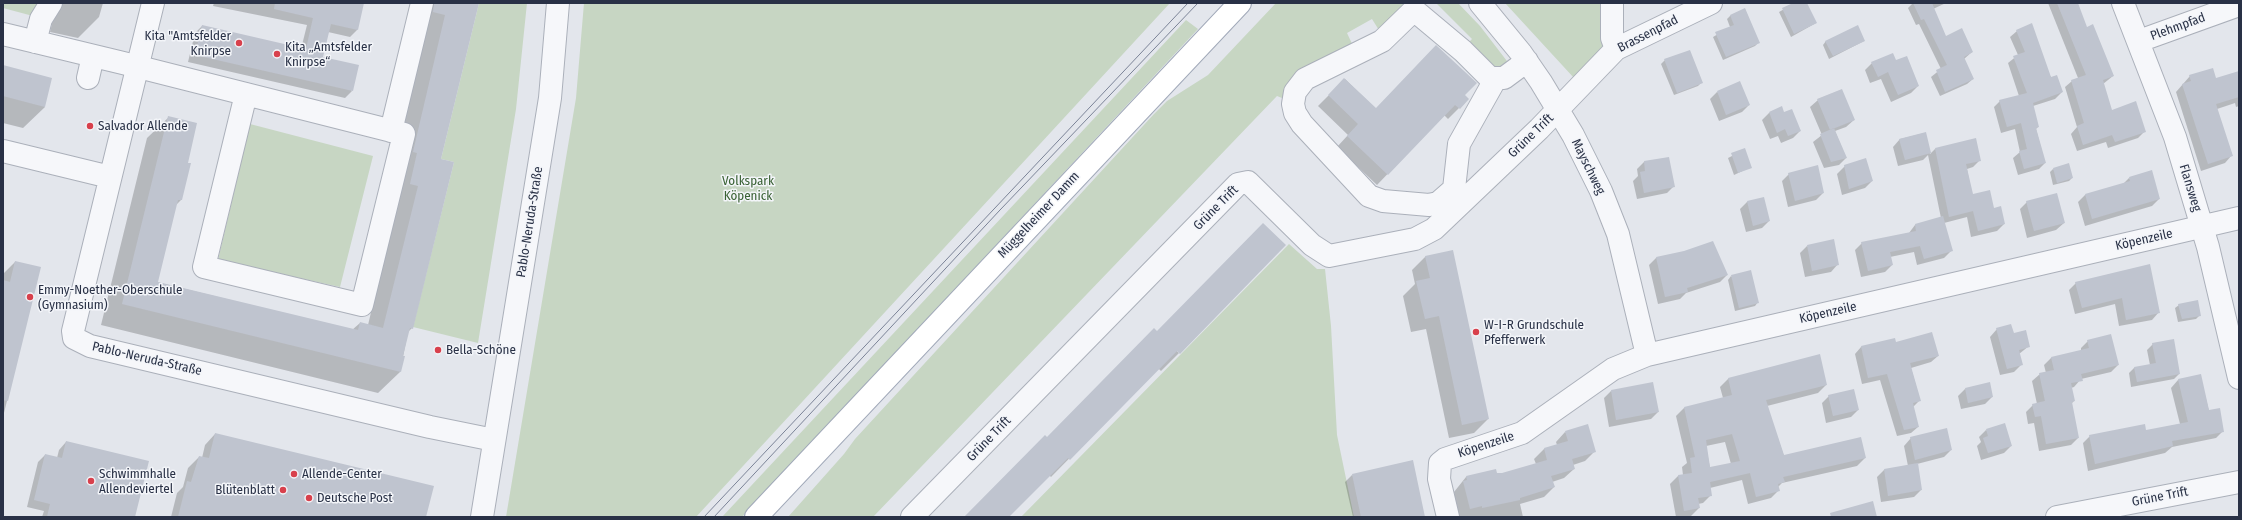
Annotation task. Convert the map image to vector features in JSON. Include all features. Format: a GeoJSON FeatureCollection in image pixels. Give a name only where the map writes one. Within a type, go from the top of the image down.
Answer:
{"type":"FeatureCollection","features":[{"type":"Feature","properties":{"kind":"main road","name":"Müggelheimer Damm"},"geometry":{"type":"LineString","coordinates":[[756,517],[1240,3]]}},
{"type":"Feature","properties":{"kind":"main road","name":"Müggelheimer Damm"},"geometry":{"type":"LineString","coordinates":[[774,517],[823,464],[840,427]]}},
{"type":"Feature","properties":{"kind":"street"},"geometry":{"type":"LineString","coordinates":[[35,42],[41,19],[51,3]]}},
{"type":"Feature","properties":{"kind":"street","name":"Pablo-Neruda-Straße"},"geometry":{"type":"LineString","coordinates":[[153,3],[73,331],[74,338],[81,343],[430,427],[494,440]]}},
{"type":"Feature","properties":{"kind":"street"},"geometry":{"type":"LineString","coordinates":[[246,94],[204,267],[362,305],[422,3]]}},
{"type":"Feature","properties":{"kind":"street","name":"Pablo-Neruda-Straße"},"geometry":{"type":"LineString","coordinates":[[482,517],[550,98],[558,3]]}},
{"type":"Feature","properties":{"kind":"street","name":"Mayschweg"},"geometry":{"type":"LineString","coordinates":[[1480,3],[1527,61],[1558,109],[1601,191],[1615,225],[1647,355]]}},
{"type":"Feature","properties":{"kind":"street"},"geometry":{"type":"LineString","coordinates":[[1612,3],[1612,38],[1616,49]]}},
{"type":"Feature","properties":{"kind":"street","name":"Brassenpfad"},"geometry":{"type":"LineString","coordinates":[[1558,109],[1616,49],[1711,3]]}},
{"type":"Feature","properties":{"kind":"street","name":"Flansweg"},"geometry":{"type":"LineString","coordinates":[[2123,3],[2175,137],[2201,226],[2239,378]]}},
{"type":"Feature","properties":{"kind":"street","name":"Plehmpfad"},"geometry":{"type":"LineString","coordinates":[[2139,41],[2239,5]]}},
{"type":"Feature","properties":{"kind":"street"},"geometry":{"type":"LineString","coordinates":[[1496,78],[1458,144],[1454,189],[1438,203],[1429,205],[1383,201],[1369,196],[1302,124],[1295,113],[1295,92],[1305,79],[1382,41],[1414,10],[1463,50],[1490,78],[1496,78],[1504,78],[1527,61]]}},
{"type":"Feature","properties":{"kind":"street"},"geometry":{"type":"LineString","coordinates":[[3,34],[137,66],[397,132]]}},
{"type":"Feature","properties":{"kind":"street"},"geometry":{"type":"LineString","coordinates":[[88,78],[92,56]]}},
{"type":"Feature","properties":{"kind":"street","name":"Grüne Trift"},"geometry":{"type":"LineString","coordinates":[[912,517],[1238,184],[1248,182],[1310,243],[1329,256],[1407,241],[1434,229],[1558,109]]}},
{"type":"Feature","properties":{"kind":"street"},"geometry":{"type":"LineString","coordinates":[[3,151],[110,177]]}},
{"type":"Feature","properties":{"kind":"street","name":"Köpenzeile"},"geometry":{"type":"LineString","coordinates":[[1448,517],[1439,479],[1440,463],[1445,459],[1522,433],[1613,369],[1647,355],[2239,218]]}},
{"type":"Feature","properties":{"kind":"street","name":"Grüne Trift"},"geometry":{"type":"LineString","coordinates":[[2057,517],[2239,482]]}},
{"type":"Feature","properties":{"kind":"green space"},"geometry":{"type":"Polygon","coordinates":[[[3,3],[39,3],[33,16],[3,8],[3,3]]]}},
{"type":"Feature","properties":{"kind":"green space"},"geometry":{"type":"Polygon","coordinates":[[[479,3],[527,3],[516,109],[478,343],[413,327],[454,162],[441,159],[479,3]]]}},
{"type":"Feature","properties":{"kind":"green space","name":"Volkspark Köpenick"},"geometry":{"type":"Polygon","coordinates":[[[584,3],[1170,3],[696,517],[506,517],[576,98],[584,3]]]}},
{"type":"Feature","properties":{"kind":"green space"},"geometry":{"type":"Polygon","coordinates":[[[1276,3],[1412,3],[1382,35],[1372,19],[1347,33],[1354,48],[1292,102],[1277,96],[873,517],[788,517],[844,454],[855,439],[1154,114],[1167,101],[1208,75],[1276,3]]]}},
{"type":"Feature","properties":{"kind":"green space"},"geometry":{"type":"Polygon","coordinates":[[[1436,3],[1458,3],[1480,26],[1510,65],[1492,69],[1467,44],[1472,39],[1436,3]]]}},
{"type":"Feature","properties":{"kind":"green space"},"geometry":{"type":"Polygon","coordinates":[[[1505,3],[1602,3],[1604,51],[1574,78],[1505,3]]]}},
{"type":"Feature","properties":{"kind":"green space"},"geometry":{"type":"Polygon","coordinates":[[[1186,20],[1198,29],[742,517],[722,517],[1186,20]]]}},
{"type":"Feature","properties":{"kind":"green space"},"geometry":{"type":"Polygon","coordinates":[[[250,124],[373,156],[340,287],[218,260],[250,124]]]}},
{"type":"Feature","properties":{"kind":"green space"},"geometry":{"type":"Polygon","coordinates":[[[1289,244],[1317,269],[1325,269],[1331,326],[1337,435],[1354,517],[1021,517],[1289,244]]]}},
{"type":"Feature","properties":{"kind":"building","name":"Kita \"Amtsfelder Knirpse"},"geometry":{"type":"Polygon","coordinates":[[[275,3],[364,3],[358,30],[331,24],[323,57],[359,65],[353,91],[195,55],[202,25],[306,49],[313,18],[274,9],[275,3]]]}},
{"type":"Feature","properties":{"kind":"building"},"geometry":{"type":"Polygon","coordinates":[[[434,3],[479,3],[441,159],[454,162],[413,329],[410,328],[403,356],[405,356],[401,372],[122,304],[168,116],[197,123],[188,163],[191,163],[182,200],[178,200],[158,282],[358,330],[360,322],[383,328],[418,186],[410,184],[417,153],[413,152],[445,15],[433,12],[434,3]]]}},
{"type":"Feature","properties":{"kind":"building"},"geometry":{"type":"Polygon","coordinates":[[[1793,3],[1807,3],[1817,23],[1794,34],[1782,8],[1793,3]]]}},
{"type":"Feature","properties":{"kind":"building"},"geometry":{"type":"Polygon","coordinates":[[[1913,3],[1932,3],[1946,36],[1962,28],[1973,52],[1964,57],[1974,79],[1945,92],[1936,70],[1947,65],[1924,19],[1921,20],[1913,3]]]}},
{"type":"Feature","properties":{"kind":"building"},"geometry":{"type":"Polygon","coordinates":[[[2057,3],[2078,3],[2087,27],[2093,24],[2114,76],[2103,80],[2112,110],[2136,101],[2146,132],[2115,142],[2112,135],[2083,145],[2077,126],[2084,123],[2071,80],[2086,75],[2057,3]]]}},
{"type":"Feature","properties":{"kind":"building"},"geometry":{"type":"Polygon","coordinates":[[[1745,8],[1760,43],[1726,57],[1715,32],[1734,25],[1730,15],[1745,8]]]}},
{"type":"Feature","properties":{"kind":"building"},"geometry":{"type":"Polygon","coordinates":[[[2032,23],[2051,77],[2057,75],[2063,92],[2033,103],[2039,127],[2036,128],[2046,163],[2024,169],[2019,151],[2027,149],[2021,123],[2007,127],[1999,100],[2027,93],[2013,56],[2025,52],[2016,30],[2032,23]]]}},
{"type":"Feature","properties":{"kind":"building"},"geometry":{"type":"Polygon","coordinates":[[[1858,25],[1865,41],[1833,56],[1825,41],[1858,25]]]}},
{"type":"Feature","properties":{"kind":"building"},"geometry":{"type":"Polygon","coordinates":[[[1436,45],[1477,83],[1465,95],[1469,99],[1460,109],[1455,105],[1388,175],[1347,136],[1358,124],[1328,95],[1344,78],[1376,108],[1436,45]]]}},
{"type":"Feature","properties":{"kind":"building"},"geometry":{"type":"Polygon","coordinates":[[[1690,50],[1703,83],[1677,93],[1664,59],[1690,50]]]}},
{"type":"Feature","properties":{"kind":"building"},"geometry":{"type":"Polygon","coordinates":[[[1893,53],[1896,60],[1907,56],[1919,86],[1898,95],[1888,72],[1878,77],[1871,62],[1893,53]]]}},
{"type":"Feature","properties":{"kind":"building"},"geometry":{"type":"Polygon","coordinates":[[[3,65],[52,78],[45,107],[3,96],[3,65]]]}},
{"type":"Feature","properties":{"kind":"building"},"geometry":{"type":"Polygon","coordinates":[[[2213,68],[2216,78],[2239,71],[2239,97],[2216,104],[2233,156],[2208,164],[2182,84],[2191,81],[2189,75],[2213,68]]]}},
{"type":"Feature","properties":{"kind":"building"},"geometry":{"type":"Polygon","coordinates":[[[1740,81],[1750,105],[1726,115],[1717,91],[1740,81]]]}},
{"type":"Feature","properties":{"kind":"building"},"geometry":{"type":"Polygon","coordinates":[[[1842,89],[1855,120],[1830,130],[1817,99],[1842,89]]]}},
{"type":"Feature","properties":{"kind":"building"},"geometry":{"type":"Polygon","coordinates":[[[1782,106],[1784,112],[1792,109],[1801,131],[1788,136],[1785,129],[1777,133],[1769,112],[1782,106]]]}},
{"type":"Feature","properties":{"kind":"building"},"geometry":{"type":"Polygon","coordinates":[[[1834,128],[1847,158],[1831,162],[1820,134],[1834,128]]]}},
{"type":"Feature","properties":{"kind":"building"},"geometry":{"type":"Polygon","coordinates":[[[1926,132],[1931,153],[1905,160],[1899,139],[1926,132]]]}},
{"type":"Feature","properties":{"kind":"building"},"geometry":{"type":"Polygon","coordinates":[[[1976,138],[1981,161],[1966,164],[1973,194],[1990,190],[1994,208],[2001,206],[2005,224],[1978,231],[1973,211],[1949,217],[1935,148],[1976,138]]]}},
{"type":"Feature","properties":{"kind":"building"},"geometry":{"type":"Polygon","coordinates":[[[1745,148],[1752,168],[1738,173],[1731,153],[1745,148]]]}},
{"type":"Feature","properties":{"kind":"building"},"geometry":{"type":"Polygon","coordinates":[[[1669,157],[1675,187],[1644,193],[1640,172],[1645,171],[1644,161],[1669,157]]]}},
{"type":"Feature","properties":{"kind":"building"},"geometry":{"type":"Polygon","coordinates":[[[1866,158],[1873,181],[1849,189],[1844,165],[1866,158]]]}},
{"type":"Feature","properties":{"kind":"building"},"geometry":{"type":"Polygon","coordinates":[[[2069,163],[2073,178],[2057,183],[2053,168],[2069,163]]]}},
{"type":"Feature","properties":{"kind":"building"},"geometry":{"type":"Polygon","coordinates":[[[1818,165],[1824,193],[1795,201],[1788,173],[1818,165]]]}},
{"type":"Feature","properties":{"kind":"building"},"geometry":{"type":"Polygon","coordinates":[[[2152,170],[2160,199],[2092,219],[2085,194],[2130,181],[2129,177],[2152,170]]]}},
{"type":"Feature","properties":{"kind":"building"},"geometry":{"type":"Polygon","coordinates":[[[2057,193],[2065,223],[2034,231],[2026,201],[2057,193]]]}},
{"type":"Feature","properties":{"kind":"building"},"geometry":{"type":"Polygon","coordinates":[[[1764,197],[1770,221],[1753,226],[1747,201],[1764,197]]]}},
{"type":"Feature","properties":{"kind":"building"},"geometry":{"type":"Polygon","coordinates":[[[1943,216],[1953,251],[1924,259],[1920,246],[1890,252],[1893,265],[1868,271],[1861,242],[1916,231],[1915,224],[1943,216]]]}},
{"type":"Feature","properties":{"kind":"building"},"geometry":{"type":"Polygon","coordinates":[[[1263,223],[1286,245],[1180,354],[1177,351],[1070,460],[1068,458],[1009,517],[964,517],[1045,435],[1047,437],[1154,328],[1157,331],[1263,223]]]}},
{"type":"Feature","properties":{"kind":"building"},"geometry":{"type":"Polygon","coordinates":[[[1834,239],[1839,265],[1812,271],[1807,245],[1834,239]]]}},
{"type":"Feature","properties":{"kind":"building"},"geometry":{"type":"Polygon","coordinates":[[[1713,241],[1728,275],[1687,288],[1688,292],[1665,297],[1656,257],[1684,251],[1713,241]]]}},
{"type":"Feature","properties":{"kind":"building"},"geometry":{"type":"Polygon","coordinates":[[[1453,250],[1489,419],[1462,425],[1439,316],[1425,319],[1416,281],[1430,278],[1425,256],[1453,250]]]}},
{"type":"Feature","properties":{"kind":"building"},"geometry":{"type":"Polygon","coordinates":[[[15,261],[41,267],[8,401],[3,400],[3,280],[10,282],[15,261]]]}},
{"type":"Feature","properties":{"kind":"building"},"geometry":{"type":"Polygon","coordinates":[[[2150,264],[2160,313],[2126,320],[2122,298],[2082,308],[2075,282],[2150,264]]]}},
{"type":"Feature","properties":{"kind":"building"},"geometry":{"type":"Polygon","coordinates":[[[1751,270],[1759,303],[1739,308],[1731,275],[1751,270]]]}},
{"type":"Feature","properties":{"kind":"building"},"geometry":{"type":"Polygon","coordinates":[[[2198,300],[2201,316],[2182,319],[2178,304],[2198,300]]]}},
{"type":"Feature","properties":{"kind":"building"},"geometry":{"type":"Polygon","coordinates":[[[2011,324],[2014,333],[2026,330],[2030,347],[2019,350],[2023,365],[2007,369],[1996,328],[2011,324]]]}},
{"type":"Feature","properties":{"kind":"building"},"geometry":{"type":"Polygon","coordinates":[[[1932,332],[1939,356],[1910,363],[1921,401],[1913,403],[1919,427],[1904,430],[1887,374],[1868,378],[1861,346],[1895,338],[1896,342],[1932,332]]]}},
{"type":"Feature","properties":{"kind":"building"},"geometry":{"type":"Polygon","coordinates":[[[2111,334],[2119,365],[2081,374],[2083,381],[2071,383],[2075,401],[2072,402],[2079,438],[2046,444],[2041,416],[2035,417],[2032,404],[2045,401],[2039,373],[2054,370],[2051,357],[2089,348],[2087,340],[2111,334]]]}},
{"type":"Feature","properties":{"kind":"building"},"geometry":{"type":"Polygon","coordinates":[[[2174,339],[2180,374],[2137,382],[2134,367],[2156,363],[2152,343],[2174,339]]]}},
{"type":"Feature","properties":{"kind":"building"},"geometry":{"type":"Polygon","coordinates":[[[1820,354],[1827,385],[1766,400],[1784,455],[1861,437],[1866,458],[1783,477],[1785,482],[1778,484],[1780,491],[1756,497],[1750,473],[1710,482],[1712,496],[1698,498],[1700,508],[1684,511],[1678,475],[1692,473],[1690,458],[1695,457],[1684,407],[1732,395],[1728,378],[1820,354]],[[1732,434],[1706,440],[1710,467],[1740,461],[1732,434]]]}},
{"type":"Feature","properties":{"kind":"building"},"geometry":{"type":"Polygon","coordinates":[[[2201,374],[2209,410],[2220,408],[2224,432],[2172,441],[2173,446],[2095,464],[2089,435],[2145,424],[2146,430],[2188,422],[2178,379],[2201,374]]]}},
{"type":"Feature","properties":{"kind":"building"},"geometry":{"type":"Polygon","coordinates":[[[1653,382],[1659,412],[1616,420],[1611,390],[1653,382]]]}},
{"type":"Feature","properties":{"kind":"building"},"geometry":{"type":"Polygon","coordinates":[[[1990,382],[1993,397],[1968,403],[1965,388],[1990,382]]]}},
{"type":"Feature","properties":{"kind":"building"},"geometry":{"type":"Polygon","coordinates":[[[1854,389],[1859,410],[1833,416],[1828,395],[1854,389]]]}},
{"type":"Feature","properties":{"kind":"building"},"geometry":{"type":"Polygon","coordinates":[[[2005,423],[2012,446],[1988,453],[1983,438],[1988,436],[1986,429],[2005,423]]]}},
{"type":"Feature","properties":{"kind":"building"},"geometry":{"type":"Polygon","coordinates":[[[1588,424],[1596,452],[1572,459],[1575,469],[1551,476],[1555,487],[1520,498],[1520,500],[1470,509],[1463,481],[1467,480],[1466,476],[1496,469],[1497,473],[1502,473],[1547,460],[1544,448],[1568,441],[1565,431],[1588,424]]]}},
{"type":"Feature","properties":{"kind":"building"},"geometry":{"type":"Polygon","coordinates":[[[1947,428],[1952,450],[1915,460],[1910,437],[1947,428]]]}},
{"type":"Feature","properties":{"kind":"building","name":"Allende-Center"},"geometry":{"type":"Polygon","coordinates":[[[215,433],[434,486],[426,517],[178,517],[187,481],[191,482],[199,456],[209,458],[215,433]]]}},
{"type":"Feature","properties":{"kind":"building","name":"Schwimmhalle Allendeviertel"},"geometry":{"type":"Polygon","coordinates":[[[66,441],[149,461],[135,517],[47,517],[50,504],[34,500],[45,454],[62,458],[66,441]]]}},
{"type":"Feature","properties":{"kind":"building"},"geometry":{"type":"Polygon","coordinates":[[[1413,460],[1425,517],[1361,517],[1352,474],[1413,460]]]}},
{"type":"Feature","properties":{"kind":"building"},"geometry":{"type":"Polygon","coordinates":[[[1918,463],[1922,490],[1888,496],[1884,469],[1918,463]]]}},
{"type":"Feature","properties":{"kind":"building"},"geometry":{"type":"Polygon","coordinates":[[[1873,501],[1877,517],[1831,517],[1830,513],[1873,501]]]}},
{"type":"Feature","properties":{"kind":"tram line"},"geometry":{"type":"LineString","coordinates":[[704,517],[1188,3]]}},
{"type":"Feature","properties":{"kind":"tram line"},"geometry":{"type":"LineString","coordinates":[[714,517],[1000,210],[1198,3]]}},
{"type":"Feature","properties":{"kind":"place","name":"Kita \"Amtsfelder Knirpse"},"geometry":{"type":"Point","coordinates":[239,43]}},
{"type":"Feature","properties":{"kind":"place","name":"Kita „Amtsfelder Knirpse“"},"geometry":{"type":"Point","coordinates":[277,54]}},
{"type":"Feature","properties":{"kind":"place","name":"Salvador Allende"},"geometry":{"type":"Point","coordinates":[90,126]}},
{"type":"Feature","properties":{"kind":"place","name":"Emmy-Noether-Oberschule (Gymnasium)"},"geometry":{"type":"Point","coordinates":[30,297]}},
{"type":"Feature","properties":{"kind":"place","name":"W-I-R Grundschule Pfefferwerk"},"geometry":{"type":"Point","coordinates":[1476,332]}},
{"type":"Feature","properties":{"kind":"place","name":"Bella-Schöne"},"geometry":{"type":"Point","coordinates":[438,350]}},
{"type":"Feature","properties":{"kind":"place","name":"Allende-Center"},"geometry":{"type":"Point","coordinates":[294,474]}},
{"type":"Feature","properties":{"kind":"place","name":"Schwimmhalle Allendeviertel"},"geometry":{"type":"Point","coordinates":[91,481]}},
{"type":"Feature","properties":{"kind":"place","name":"Blütenblatt"},"geometry":{"type":"Point","coordinates":[283,490]}},
{"type":"Feature","properties":{"kind":"place","name":"Deutsche Post"},"geometry":{"type":"Point","coordinates":[309,498]}}]}
